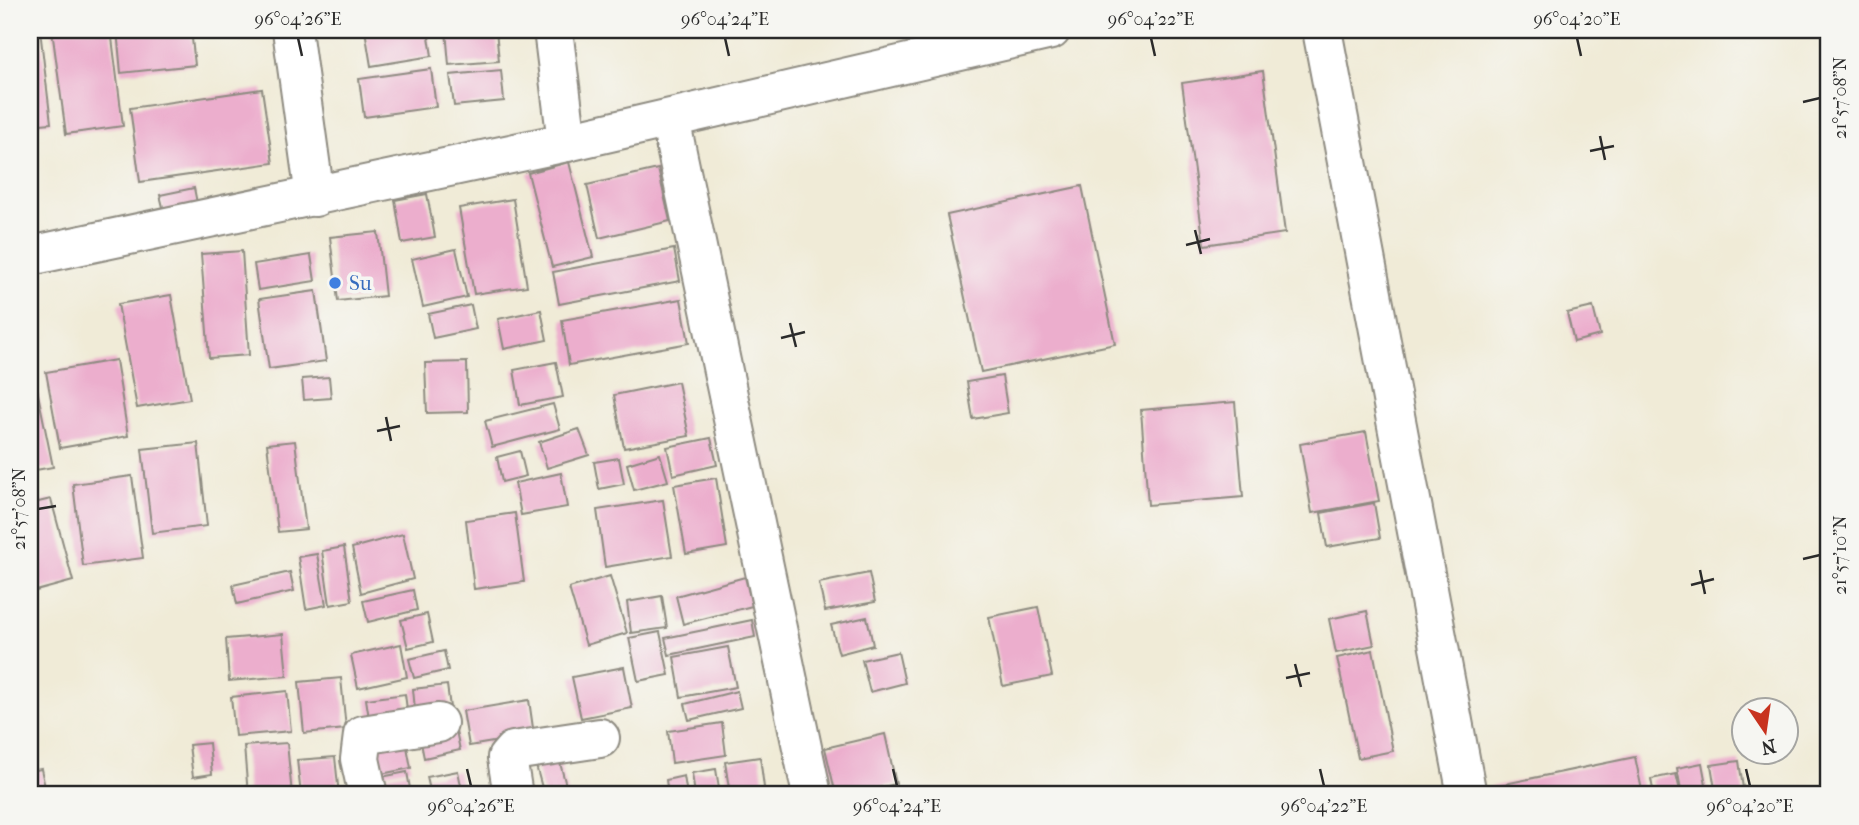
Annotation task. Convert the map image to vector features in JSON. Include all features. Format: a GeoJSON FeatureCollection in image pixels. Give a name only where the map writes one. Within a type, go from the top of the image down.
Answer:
{"type":"FeatureCollection","features":[{"type":"Feature","properties":{"kind":"street"},"geometry":{"type":"LineString","coordinates":[[292,30],[315,197]]}},
{"type":"Feature","properties":{"kind":"street"},"geometry":{"type":"LineString","coordinates":[[554,30],[567,142]]}},
{"type":"Feature","properties":{"kind":"street"},"geometry":{"type":"LineString","coordinates":[[30,256],[567,142],[1051,30]]}},
{"type":"Feature","properties":{"kind":"street"},"geometry":{"type":"LineString","coordinates":[[1322,30],[1467,795]]}},
{"type":"Feature","properties":{"kind":"street"},"geometry":{"type":"LineString","coordinates":[[670,119],[812,795]]}},
{"type":"Feature","properties":{"kind":"street"},"geometry":{"type":"LineString","coordinates":[[368,795],[360,759],[363,735],[438,723]]}},
{"type":"Feature","properties":{"kind":"street"},"geometry":{"type":"LineString","coordinates":[[513,795],[507,758],[513,751],[600,738]]}},
{"type":"Feature","properties":{"kind":"building"},"geometry":{"type":"Polygon","coordinates":[[[30,30],[40,30],[51,123],[30,125],[30,30]]]}},
{"type":"Feature","properties":{"kind":"building"},"geometry":{"type":"Polygon","coordinates":[[[52,30],[111,30],[123,126],[66,134],[52,30]]]}},
{"type":"Feature","properties":{"kind":"building"},"geometry":{"type":"Polygon","coordinates":[[[117,30],[191,30],[195,65],[121,73],[117,30]]]}},
{"type":"Feature","properties":{"kind":"building"},"geometry":{"type":"Polygon","coordinates":[[[365,30],[428,30],[432,56],[371,66],[365,30]]]}},
{"type":"Feature","properties":{"kind":"building"},"geometry":{"type":"Polygon","coordinates":[[[446,30],[496,30],[499,61],[449,65],[446,30]]]}},
{"type":"Feature","properties":{"kind":"building"},"geometry":{"type":"Polygon","coordinates":[[[431,69],[436,107],[364,117],[359,79],[431,69]]]}},
{"type":"Feature","properties":{"kind":"building"},"geometry":{"type":"Polygon","coordinates":[[[501,70],[504,101],[454,106],[450,75],[501,70]]]}},
{"type":"Feature","properties":{"kind":"building"},"geometry":{"type":"Polygon","coordinates":[[[1263,71],[1285,233],[1204,245],[1182,83],[1263,71]]]}},
{"type":"Feature","properties":{"kind":"building"},"geometry":{"type":"Polygon","coordinates":[[[262,89],[273,163],[140,182],[130,108],[262,89]]]}},
{"type":"Feature","properties":{"kind":"building"},"geometry":{"type":"Polygon","coordinates":[[[569,162],[593,257],[552,267],[528,173],[569,162]]]}},
{"type":"Feature","properties":{"kind":"building"},"geometry":{"type":"Polygon","coordinates":[[[658,169],[670,221],[599,238],[587,185],[658,169]]]}},
{"type":"Feature","properties":{"kind":"building"},"geometry":{"type":"Polygon","coordinates":[[[1082,186],[1115,344],[981,372],[947,215],[1082,186]]]}},
{"type":"Feature","properties":{"kind":"building"},"geometry":{"type":"Polygon","coordinates":[[[194,188],[198,208],[165,215],[160,195],[194,188]]]}},
{"type":"Feature","properties":{"kind":"building"},"geometry":{"type":"Polygon","coordinates":[[[427,194],[435,237],[402,243],[395,200],[427,194]]]}},
{"type":"Feature","properties":{"kind":"building"},"geometry":{"type":"Polygon","coordinates":[[[513,199],[527,286],[474,294],[459,208],[513,199]]]}},
{"type":"Feature","properties":{"kind":"building"},"geometry":{"type":"Polygon","coordinates":[[[378,232],[385,296],[338,301],[330,237],[378,232]]]}},
{"type":"Feature","properties":{"kind":"building"},"geometry":{"type":"Polygon","coordinates":[[[456,249],[467,297],[423,307],[412,259],[456,249]]]}},
{"type":"Feature","properties":{"kind":"building"},"geometry":{"type":"Polygon","coordinates":[[[674,249],[680,281],[559,304],[553,272],[674,249]]]}},
{"type":"Feature","properties":{"kind":"building"},"geometry":{"type":"Polygon","coordinates":[[[242,251],[249,355],[209,358],[201,254],[242,251]]]}},
{"type":"Feature","properties":{"kind":"building"},"geometry":{"type":"Polygon","coordinates":[[[311,255],[315,281],[258,290],[254,264],[311,255]]]}},
{"type":"Feature","properties":{"kind":"building"},"geometry":{"type":"Polygon","coordinates":[[[316,291],[326,361],[269,369],[259,299],[316,291]]]}},
{"type":"Feature","properties":{"kind":"building"},"geometry":{"type":"Polygon","coordinates":[[[171,295],[190,399],[137,408],[118,304],[171,295]]]}},
{"type":"Feature","properties":{"kind":"building"},"geometry":{"type":"Polygon","coordinates":[[[681,299],[689,343],[569,365],[562,320],[681,299]]]}},
{"type":"Feature","properties":{"kind":"building"},"geometry":{"type":"Polygon","coordinates":[[[471,305],[476,329],[433,338],[428,314],[471,305]]]}},
{"type":"Feature","properties":{"kind":"building"},"geometry":{"type":"Polygon","coordinates":[[[1593,307],[1600,335],[1574,342],[1567,313],[1593,307]]]}},
{"type":"Feature","properties":{"kind":"building"},"geometry":{"type":"Polygon","coordinates":[[[541,310],[547,340],[504,349],[498,319],[541,310]]]}},
{"type":"Feature","properties":{"kind":"building"},"geometry":{"type":"Polygon","coordinates":[[[30,355],[53,467],[30,471],[30,355]]]}},
{"type":"Feature","properties":{"kind":"building"},"geometry":{"type":"Polygon","coordinates":[[[116,360],[128,436],[60,448],[46,372],[116,360]]]}},
{"type":"Feature","properties":{"kind":"building"},"geometry":{"type":"Polygon","coordinates":[[[467,362],[468,412],[427,413],[425,363],[467,362]]]}},
{"type":"Feature","properties":{"kind":"building"},"geometry":{"type":"Polygon","coordinates":[[[556,362],[563,397],[520,405],[514,370],[556,362]]]}},
{"type":"Feature","properties":{"kind":"building"},"geometry":{"type":"Polygon","coordinates":[[[1002,376],[1008,413],[973,419],[967,382],[1002,376]]]}},
{"type":"Feature","properties":{"kind":"building"},"geometry":{"type":"Polygon","coordinates":[[[329,377],[331,398],[304,400],[302,379],[329,377]]]}},
{"type":"Feature","properties":{"kind":"building"},"geometry":{"type":"Polygon","coordinates":[[[678,382],[689,436],[624,448],[614,395],[678,382]]]}},
{"type":"Feature","properties":{"kind":"building"},"geometry":{"type":"Polygon","coordinates":[[[1235,402],[1243,497],[1148,505],[1141,410],[1235,402]]]}},
{"type":"Feature","properties":{"kind":"building"},"geometry":{"type":"Polygon","coordinates":[[[553,404],[560,429],[492,447],[485,421],[553,404]]]}},
{"type":"Feature","properties":{"kind":"building"},"geometry":{"type":"Polygon","coordinates":[[[579,429],[589,455],[547,468],[539,442],[579,429]]]}},
{"type":"Feature","properties":{"kind":"building"},"geometry":{"type":"Polygon","coordinates":[[[1366,432],[1379,501],[1312,513],[1300,444],[1366,432]]]}},
{"type":"Feature","properties":{"kind":"building"},"geometry":{"type":"Polygon","coordinates":[[[711,438],[717,465],[673,475],[667,447],[711,438]]]}},
{"type":"Feature","properties":{"kind":"building"},"geometry":{"type":"Polygon","coordinates":[[[295,441],[306,529],[278,532],[267,444],[295,441]]]}},
{"type":"Feature","properties":{"kind":"building"},"geometry":{"type":"Polygon","coordinates":[[[198,443],[207,526],[152,533],[142,449],[198,443]]]}},
{"type":"Feature","properties":{"kind":"building"},"geometry":{"type":"Polygon","coordinates":[[[520,451],[526,476],[502,482],[497,457],[520,451]]]}},
{"type":"Feature","properties":{"kind":"building"},"geometry":{"type":"Polygon","coordinates":[[[660,454],[668,481],[634,490],[627,464],[660,454]]]}},
{"type":"Feature","properties":{"kind":"building"},"geometry":{"type":"Polygon","coordinates":[[[619,458],[624,484],[599,489],[594,462],[619,458]]]}},
{"type":"Feature","properties":{"kind":"building"},"geometry":{"type":"Polygon","coordinates":[[[561,473],[567,507],[521,515],[515,483],[561,473]]]}},
{"type":"Feature","properties":{"kind":"building"},"geometry":{"type":"Polygon","coordinates":[[[132,476],[143,558],[83,566],[73,484],[132,476]]]}},
{"type":"Feature","properties":{"kind":"building"},"geometry":{"type":"Polygon","coordinates":[[[716,478],[727,547],[686,554],[674,485],[716,478]]]}},
{"type":"Feature","properties":{"kind":"building"},"geometry":{"type":"Polygon","coordinates":[[[51,499],[73,581],[36,591],[30,567],[30,504],[51,499]]]}},
{"type":"Feature","properties":{"kind":"building"},"geometry":{"type":"Polygon","coordinates":[[[663,500],[672,556],[605,567],[597,510],[663,500]]]}},
{"type":"Feature","properties":{"kind":"building"},"geometry":{"type":"Polygon","coordinates":[[[1374,503],[1380,538],[1327,547],[1321,513],[1374,503]]]}},
{"type":"Feature","properties":{"kind":"building"},"geometry":{"type":"Polygon","coordinates":[[[515,513],[524,582],[474,589],[466,520],[515,513]]]}},
{"type":"Feature","properties":{"kind":"building"},"geometry":{"type":"Polygon","coordinates":[[[403,534],[413,579],[361,593],[352,548],[403,534]]]}},
{"type":"Feature","properties":{"kind":"building"},"geometry":{"type":"Polygon","coordinates":[[[344,547],[352,601],[330,605],[322,551],[344,547]]]}},
{"type":"Feature","properties":{"kind":"building"},"geometry":{"type":"Polygon","coordinates":[[[317,554],[326,605],[306,609],[298,557],[317,554]]]}},
{"type":"Feature","properties":{"kind":"building"},"geometry":{"type":"Polygon","coordinates":[[[290,572],[294,591],[237,604],[233,585],[290,572]]]}},
{"type":"Feature","properties":{"kind":"building"},"geometry":{"type":"Polygon","coordinates":[[[869,573],[875,602],[825,611],[819,583],[869,573]]]}},
{"type":"Feature","properties":{"kind":"building"},"geometry":{"type":"Polygon","coordinates":[[[610,576],[627,633],[586,645],[569,588],[610,576]]]}},
{"type":"Feature","properties":{"kind":"building"},"geometry":{"type":"Polygon","coordinates":[[[745,577],[752,606],[683,624],[676,596],[745,577]]]}},
{"type":"Feature","properties":{"kind":"building"},"geometry":{"type":"Polygon","coordinates":[[[413,590],[417,610],[368,622],[363,601],[413,590]]]}},
{"type":"Feature","properties":{"kind":"building"},"geometry":{"type":"Polygon","coordinates":[[[662,596],[667,628],[631,633],[627,602],[662,596]]]}},
{"type":"Feature","properties":{"kind":"building"},"geometry":{"type":"Polygon","coordinates":[[[1038,607],[1052,676],[1003,686],[989,617],[1038,607]]]}},
{"type":"Feature","properties":{"kind":"building"},"geometry":{"type":"Polygon","coordinates":[[[1367,611],[1374,645],[1336,653],[1329,619],[1367,611]]]}},
{"type":"Feature","properties":{"kind":"building"},"geometry":{"type":"Polygon","coordinates":[[[427,614],[433,642],[408,648],[401,620],[427,614]]]}},
{"type":"Feature","properties":{"kind":"building"},"geometry":{"type":"Polygon","coordinates":[[[867,617],[873,645],[839,654],[831,625],[867,617]]]}},
{"type":"Feature","properties":{"kind":"building"},"geometry":{"type":"Polygon","coordinates":[[[752,620],[755,637],[669,655],[665,638],[752,620]]]}},
{"type":"Feature","properties":{"kind":"building"},"geometry":{"type":"Polygon","coordinates":[[[660,632],[669,675],[638,681],[629,638],[660,632]]]}},
{"type":"Feature","properties":{"kind":"building"},"geometry":{"type":"Polygon","coordinates":[[[283,634],[287,676],[229,681],[226,639],[283,634]]]}},
{"type":"Feature","properties":{"kind":"building"},"geometry":{"type":"Polygon","coordinates":[[[401,644],[407,677],[358,688],[351,655],[401,644]]]}},
{"type":"Feature","properties":{"kind":"building"},"geometry":{"type":"Polygon","coordinates":[[[728,647],[736,687],[681,697],[674,657],[728,647]]]}},
{"type":"Feature","properties":{"kind":"building"},"geometry":{"type":"Polygon","coordinates":[[[1373,650],[1393,751],[1358,758],[1337,658],[1373,650]]]}},
{"type":"Feature","properties":{"kind":"building"},"geometry":{"type":"Polygon","coordinates":[[[444,651],[448,670],[414,678],[409,659],[444,651]]]}},
{"type":"Feature","properties":{"kind":"building"},"geometry":{"type":"Polygon","coordinates":[[[898,652],[905,683],[870,692],[862,660],[898,652]]]}},
{"type":"Feature","properties":{"kind":"building"},"geometry":{"type":"Polygon","coordinates":[[[624,667],[632,708],[581,718],[572,677],[624,667]]]}},
{"type":"Feature","properties":{"kind":"building"},"geometry":{"type":"Polygon","coordinates":[[[341,678],[346,729],[304,733],[299,682],[341,678]]]}},
{"type":"Feature","properties":{"kind":"building"},"geometry":{"type":"Polygon","coordinates":[[[447,685],[451,715],[416,720],[413,689],[447,685]]]}},
{"type":"Feature","properties":{"kind":"building"},"geometry":{"type":"Polygon","coordinates":[[[287,691],[291,731],[235,736],[231,697],[287,691]]]}},
{"type":"Feature","properties":{"kind":"building"},"geometry":{"type":"Polygon","coordinates":[[[737,691],[741,708],[689,720],[685,704],[737,691]]]}},
{"type":"Feature","properties":{"kind":"building"},"geometry":{"type":"Polygon","coordinates":[[[405,694],[409,725],[371,731],[366,699],[405,694]]]}},
{"type":"Feature","properties":{"kind":"building"},"geometry":{"type":"Polygon","coordinates":[[[529,700],[534,735],[469,746],[463,711],[529,700]]]}},
{"type":"Feature","properties":{"kind":"building"},"geometry":{"type":"Polygon","coordinates":[[[454,721],[460,750],[424,758],[418,728],[454,721]]]}},
{"type":"Feature","properties":{"kind":"building"},"geometry":{"type":"Polygon","coordinates":[[[722,723],[726,755],[672,763],[668,731],[722,723]]]}},
{"type":"Feature","properties":{"kind":"building"},"geometry":{"type":"Polygon","coordinates":[[[885,734],[896,784],[848,795],[836,795],[825,748],[885,734]]]}},
{"type":"Feature","properties":{"kind":"building"},"geometry":{"type":"Polygon","coordinates":[[[405,736],[411,768],[371,776],[365,745],[405,736]]]}},
{"type":"Feature","properties":{"kind":"building"},"geometry":{"type":"Polygon","coordinates":[[[209,743],[212,774],[193,777],[189,745],[209,743]]]}},
{"type":"Feature","properties":{"kind":"building"},"geometry":{"type":"Polygon","coordinates":[[[287,743],[292,795],[248,795],[244,746],[287,743]]]}},
{"type":"Feature","properties":{"kind":"building"},"geometry":{"type":"Polygon","coordinates":[[[556,748],[568,793],[544,795],[533,755],[556,748]]]}},
{"type":"Feature","properties":{"kind":"building"},"geometry":{"type":"Polygon","coordinates":[[[335,757],[339,795],[301,795],[297,760],[335,757]]]}},
{"type":"Feature","properties":{"kind":"building"},"geometry":{"type":"Polygon","coordinates":[[[760,757],[765,795],[730,795],[725,762],[760,757]]]}},
{"type":"Feature","properties":{"kind":"building"},"geometry":{"type":"Polygon","coordinates":[[[1635,757],[1643,795],[1492,795],[1490,787],[1635,757]]]}},
{"type":"Feature","properties":{"kind":"building"},"geometry":{"type":"Polygon","coordinates":[[[1730,762],[1730,766],[1740,766],[1744,795],[1716,795],[1711,765],[1730,762]]]}},
{"type":"Feature","properties":{"kind":"building"},"geometry":{"type":"Polygon","coordinates":[[[1702,763],[1708,795],[1682,795],[1677,768],[1702,763]]]}},
{"type":"Feature","properties":{"kind":"building"},"geometry":{"type":"Polygon","coordinates":[[[41,769],[45,787],[30,790],[30,771],[41,769]]]}},
{"type":"Feature","properties":{"kind":"building"},"geometry":{"type":"Polygon","coordinates":[[[716,769],[720,795],[695,795],[692,773],[716,769]]]}},
{"type":"Feature","properties":{"kind":"building"},"geometry":{"type":"Polygon","coordinates":[[[458,771],[463,795],[431,795],[427,777],[458,771]]]}},
{"type":"Feature","properties":{"kind":"building"},"geometry":{"type":"Polygon","coordinates":[[[407,772],[411,794],[380,795],[376,778],[407,772]]]}},
{"type":"Feature","properties":{"kind":"building"},"geometry":{"type":"Polygon","coordinates":[[[1676,774],[1681,795],[1654,795],[1651,779],[1676,774]]]}},
{"type":"Feature","properties":{"kind":"building"},"geometry":{"type":"Polygon","coordinates":[[[684,776],[687,795],[668,795],[666,780],[684,776]]]}},
{"type":"Feature","properties":{"kind":"building"},"geometry":{"type":"Polygon","coordinates":[[[514,781],[516,795],[484,795],[483,787],[514,781]]]}},
{"type":"Feature","properties":{"kind":"place","name":"Su"},"geometry":{"type":"Point","coordinates":[335,283]}}]}
